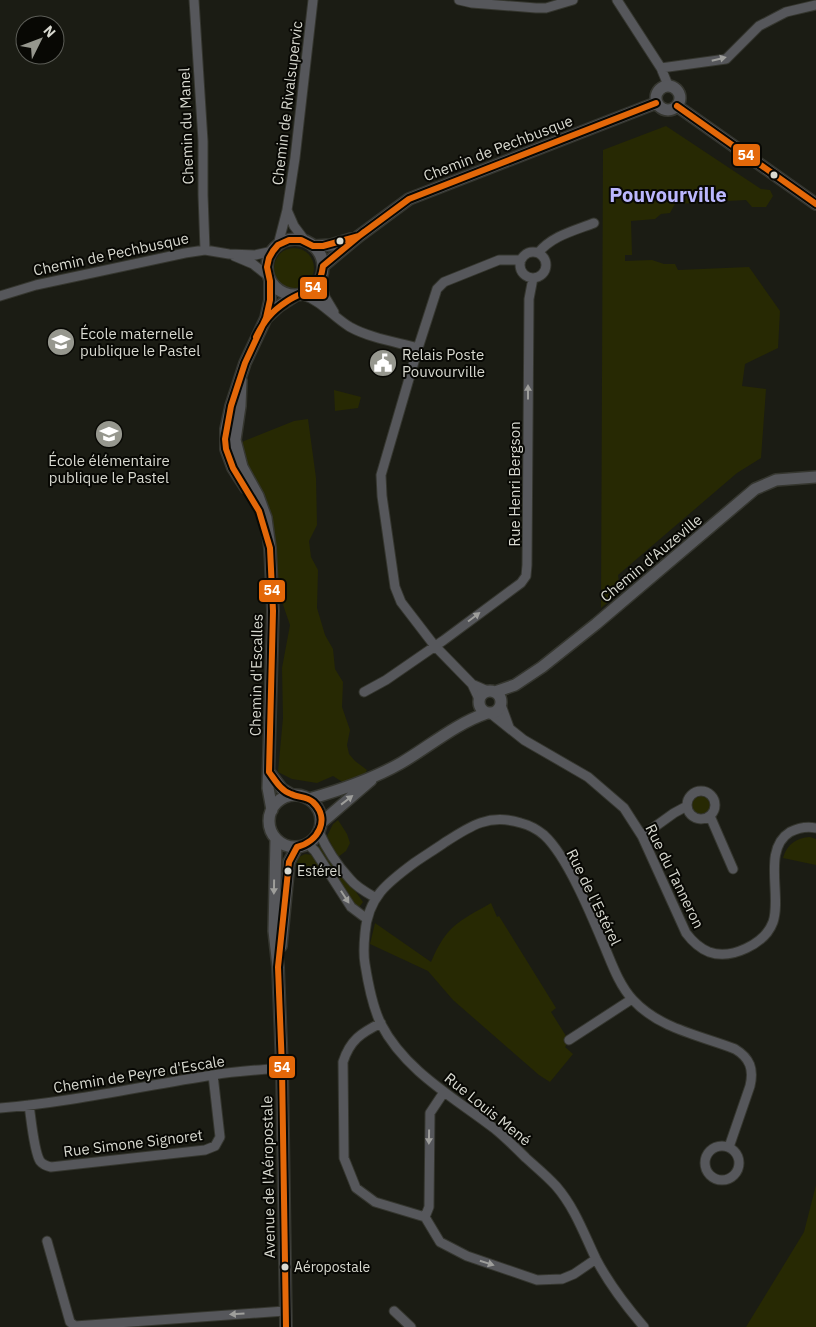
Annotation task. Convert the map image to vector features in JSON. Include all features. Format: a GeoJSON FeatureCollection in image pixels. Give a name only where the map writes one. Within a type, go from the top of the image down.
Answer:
{"type":"FeatureCollection","features":[{"type":"Feature","properties":{"kind":"street","name":"Chemin du Manel"},"geometry":{"type":"LineString","coordinates":[[194,0],[204,141],[205,250]]}},
{"type":"Feature","properties":{"kind":"street","name":"Chemin de Rivalsupervic"},"geometry":{"type":"LineString","coordinates":[[276,248],[287,210],[296,150],[313,0]]}},
{"type":"Feature","properties":{"kind":"street"},"geometry":{"type":"LineString","coordinates":[[459,0],[472,3],[546,8],[573,0]]}},
{"type":"Feature","properties":{"kind":"street"},"geometry":{"type":"LineString","coordinates":[[617,0],[661,68],[668,85],[678,91],[680,99],[677,106],[671,110],[664,110],[656,103],[656,92],[661,87],[668,85]]}},
{"type":"Feature","properties":{"kind":"street"},"geometry":{"type":"LineString","coordinates":[[661,68],[726,59],[759,26],[786,12],[816,5]]}},
{"type":"Feature","properties":{"kind":"street","name":"Chemin de Pechbusque"},"geometry":{"type":"LineString","coordinates":[[323,266],[359,236],[409,199],[656,103]]}},
{"type":"Feature","properties":{"kind":"street"},"geometry":{"type":"LineString","coordinates":[[677,106],[816,204]]}},
{"type":"Feature","properties":{"kind":"street"},"geometry":{"type":"LineString","coordinates":[[287,210],[294,226],[322,259],[323,266],[320,279],[313,289],[299,295]]}},
{"type":"Feature","properties":{"kind":"street"},"geometry":{"type":"LineString","coordinates":[[538,253],[546,262],[546,270],[540,276],[529,278],[522,272],[521,260],[526,254],[538,253],[546,243],[594,223]]}},
{"type":"Feature","properties":{"kind":"street","name":"Chemin de Pechbusque"},"geometry":{"type":"LineString","coordinates":[[310,244],[330,245],[359,236]]}},
{"type":"Feature","properties":{"kind":"street"},"geometry":{"type":"LineString","coordinates":[[310,244],[301,240],[289,240],[276,248],[269,258],[267,267],[269,278],[278,290],[318,302],[351,327],[418,348]]}},
{"type":"Feature","properties":{"kind":"street","name":"Chemin de Pechbusque"},"geometry":{"type":"LineString","coordinates":[[0,296],[36,285],[205,250],[229,254],[255,255],[276,248]]}},
{"type":"Feature","properties":{"kind":"street","name":"Chemin de Pechbusque"},"geometry":{"type":"LineString","coordinates":[[229,254],[253,264],[269,278]]}},
{"type":"Feature","properties":{"kind":"street"},"geometry":{"type":"LineString","coordinates":[[489,713],[482,710],[472,684],[434,645],[401,602],[395,587],[382,496],[381,475],[437,289],[444,282],[499,260],[521,260]]}},
{"type":"Feature","properties":{"kind":"street","name":"Chemin d'Escalles"},"geometry":{"type":"LineString","coordinates":[[269,278],[270,300],[266,318],[250,351],[231,406],[226,429],[226,450],[233,468],[259,511],[270,548],[273,611],[268,788],[272,810]]}},
{"type":"Feature","properties":{"kind":"street","name":"Rue Henri Bergson"},"geometry":{"type":"LineString","coordinates":[[434,645],[444,640],[521,583],[526,576],[528,566],[529,299],[533,278]]}},
{"type":"Feature","properties":{"kind":"street"},"geometry":{"type":"LineString","coordinates":[[320,279],[325,297],[336,316]]}},
{"type":"Feature","properties":{"kind":"street","name":"Chemin d'Escalles"},"geometry":{"type":"LineString","coordinates":[[266,318],[279,306],[299,295]]}},
{"type":"Feature","properties":{"kind":"street","name":"Chemin d'Auzeville"},"geometry":{"type":"LineString","coordinates":[[320,827],[374,778],[424,749],[463,722],[496,712],[515,685],[596,624],[756,489],[776,480],[816,477]]}},
{"type":"Feature","properties":{"kind":"street"},"geometry":{"type":"LineString","coordinates":[[364,692],[386,680],[434,645]]}},
{"type":"Feature","properties":{"kind":"street"},"geometry":{"type":"LineString","coordinates":[[472,684],[500,697],[509,727]]}},
{"type":"Feature","properties":{"kind":"street","name":"Chemin d'Auzeville"},"geometry":{"type":"LineString","coordinates":[[463,722],[484,693],[515,685]]}},
{"type":"Feature","properties":{"kind":"street","name":"Rue du Tanneron"},"geometry":{"type":"LineString","coordinates":[[489,713],[524,740],[588,777],[606,790],[624,808],[642,836],[686,933],[695,944],[710,953],[722,954],[741,950],[754,943],[768,931],[774,917],[775,870],[778,845],[784,836],[793,830],[808,827],[816,828]]}},
{"type":"Feature","properties":{"kind":"street"},"geometry":{"type":"LineString","coordinates":[[269,772],[277,783],[292,796]]}},
{"type":"Feature","properties":{"kind":"street","name":"Chemin d'Auzeville"},"geometry":{"type":"LineString","coordinates":[[309,799],[374,778]]}},
{"type":"Feature","properties":{"kind":"street"},"geometry":{"type":"LineString","coordinates":[[699,792],[707,793],[715,802],[714,811],[710,816],[702,820],[696,819],[689,813],[687,806],[690,797],[694,793],[699,792]]}},
{"type":"Feature","properties":{"kind":"street"},"geometry":{"type":"LineString","coordinates":[[366,919],[352,907],[315,851],[302,846],[282,844],[276,838],[269,820],[272,810],[278,801],[292,796],[309,799],[317,807],[320,815],[322,840],[350,880],[376,898]]}},
{"type":"Feature","properties":{"kind":"street"},"geometry":{"type":"LineString","coordinates":[[642,836],[687,806]]}},
{"type":"Feature","properties":{"kind":"street"},"geometry":{"type":"LineString","coordinates":[[710,816],[733,868]]}},
{"type":"Feature","properties":{"kind":"street","name":"Rue de l'Estérel"},"geometry":{"type":"LineString","coordinates":[[376,898],[385,886],[415,862],[470,826],[482,821],[495,819],[520,822],[543,835],[559,855],[596,926],[618,976],[632,999],[653,1018],[669,1026],[735,1049],[742,1053],[750,1063],[752,1076],[750,1086],[729,1148]]}},
{"type":"Feature","properties":{"kind":"street"},"geometry":{"type":"LineString","coordinates":[[302,846],[314,839],[320,827]]}},
{"type":"Feature","properties":{"kind":"street","name":"Avenue de l'Aéropostale"},"geometry":{"type":"LineString","coordinates":[[276,838],[274,931],[278,967],[282,1068],[286,1327]]}},
{"type":"Feature","properties":{"kind":"street","name":"Avenue de l'Aéropostale"},"geometry":{"type":"LineString","coordinates":[[278,967],[290,862],[302,846]]}},
{"type":"Feature","properties":{"kind":"street","name":"Rue Louis Mené"},"geometry":{"type":"LineString","coordinates":[[376,898],[366,919],[364,954],[367,980],[381,1023],[394,1044],[409,1062],[444,1092],[496,1130],[554,1184],[570,1202],[596,1259],[618,1296],[644,1327]]}},
{"type":"Feature","properties":{"kind":"street"},"geometry":{"type":"LineString","coordinates":[[569,1040],[632,999]]}},
{"type":"Feature","properties":{"kind":"street"},"geometry":{"type":"LineString","coordinates":[[381,1023],[354,1041],[347,1049],[343,1062],[344,1158],[356,1188],[375,1202],[424,1217],[440,1242],[467,1256],[536,1280],[562,1279],[574,1274],[596,1259]]}},
{"type":"Feature","properties":{"kind":"street","name":"Chemin de Peyre d'Escale"},"geometry":{"type":"LineString","coordinates":[[0,1108],[98,1095],[213,1075],[282,1068]]}},
{"type":"Feature","properties":{"kind":"street","name":"Rue Simone Signoret"},"geometry":{"type":"LineString","coordinates":[[29,1105],[37,1153],[45,1166],[51,1167],[205,1150],[215,1146],[220,1137],[213,1075]]}},
{"type":"Feature","properties":{"kind":"street"},"geometry":{"type":"LineString","coordinates":[[424,1217],[429,1206],[430,1113],[444,1092]]}},
{"type":"Feature","properties":{"kind":"street"},"geometry":{"type":"LineString","coordinates":[[47,1242],[70,1322],[74,1326],[286,1310]]}},
{"type":"Feature","properties":{"kind":"street"},"geometry":{"type":"LineString","coordinates":[[394,1311],[411,1327]]}},
{"type":"Feature","properties":{"kind":"green space"},"geometry":{"type":"Polygon","coordinates":[[[666,126],[761,189],[770,190],[773,196],[766,207],[752,207],[746,200],[675,204],[670,213],[661,214],[655,219],[631,221],[632,255],[625,255],[625,261],[652,260],[664,264],[675,264],[678,270],[749,267],[780,311],[778,348],[745,364],[742,386],[766,389],[761,458],[737,473],[618,575],[620,592],[601,608],[603,150],[666,126]]]}},
{"type":"Feature","properties":{"kind":"green space"},"geometry":{"type":"Polygon","coordinates":[[[298,248],[305,251],[311,257],[314,268],[313,276],[305,285],[298,288],[290,288],[283,285],[275,276],[274,264],[277,257],[286,249],[298,248]]]}},
{"type":"Feature","properties":{"kind":"green space"},"geometry":{"type":"Polygon","coordinates":[[[334,390],[361,397],[358,408],[335,411],[334,390]]]}},
{"type":"Feature","properties":{"kind":"green space"},"geometry":{"type":"Polygon","coordinates":[[[308,419],[316,478],[317,525],[309,541],[311,557],[318,570],[317,608],[325,635],[333,649],[335,669],[343,682],[342,707],[350,730],[347,745],[349,754],[367,770],[364,776],[344,783],[333,776],[317,783],[292,779],[278,772],[283,718],[282,668],[290,625],[281,599],[270,512],[239,446],[244,441],[294,421],[308,419]]]}},
{"type":"Feature","properties":{"kind":"green space"},"geometry":{"type":"Polygon","coordinates":[[[697,796],[705,796],[710,801],[708,812],[697,814],[692,809],[692,801],[697,796]]]}},
{"type":"Feature","properties":{"kind":"green space"},"geometry":{"type":"Polygon","coordinates":[[[338,820],[347,834],[350,843],[346,851],[338,857],[327,836],[333,824],[338,820]]]}},
{"type":"Feature","properties":{"kind":"green space"},"geometry":{"type":"Polygon","coordinates":[[[810,837],[816,839],[816,865],[783,858],[790,845],[800,839],[810,837]]]}},
{"type":"Feature","properties":{"kind":"green space"},"geometry":{"type":"Polygon","coordinates":[[[324,846],[363,902],[360,906],[356,906],[320,851],[318,847],[324,846]]]}},
{"type":"Feature","properties":{"kind":"green space"},"geometry":{"type":"Polygon","coordinates":[[[305,854],[313,855],[321,867],[308,872],[302,869],[297,876],[298,868],[295,867],[299,857],[305,854]]]}},
{"type":"Feature","properties":{"kind":"green space"},"geometry":{"type":"Polygon","coordinates":[[[491,903],[497,917],[499,916],[556,1008],[551,1012],[566,1036],[568,1043],[565,1047],[573,1054],[550,1082],[539,1075],[453,1000],[428,971],[370,944],[375,923],[431,962],[448,932],[462,920],[491,903]]]}},
{"type":"Feature","properties":{"kind":"green space"},"geometry":{"type":"Polygon","coordinates":[[[816,1185],[816,1327],[746,1327],[804,1232],[816,1185]]]}},
{"type":"Feature","properties":{"kind":"transit line","name":"54"},"geometry":{"type":"LineString","coordinates":[[286,1327],[282,1068],[278,967],[289,862],[297,847],[311,840],[316,835],[320,829],[321,816],[313,802],[287,793],[278,785],[269,772],[273,611],[270,548],[259,511],[233,468],[226,449],[225,439],[231,406],[245,363],[266,318],[270,300],[270,281],[267,267],[269,258],[278,245],[289,240],[301,240],[313,246],[323,246],[359,236],[409,199],[656,103]]}},
{"type":"Feature","properties":{"kind":"transit line","name":"54"},"geometry":{"type":"LineString","coordinates":[[677,106],[816,204]]}},
{"type":"Feature","properties":{"kind":"transit line","name":"54"},"geometry":{"type":"LineString","coordinates":[[256,337],[276,309],[315,286],[323,266],[364,232]]}},
{"type":"Feature","properties":{"kind":"place","name":"École maternelle publique le Pastel"},"geometry":{"type":"Point","coordinates":[61,342]}},
{"type":"Feature","properties":{"kind":"place","name":"Relais Poste Pouvourville"},"geometry":{"type":"Point","coordinates":[383,363]}},
{"type":"Feature","properties":{"kind":"place","name":"École élémentaire publique le Pastel"},"geometry":{"type":"Point","coordinates":[109,434]}},
{"type":"Feature","properties":{"kind":"place","name":"Estérel"},"geometry":{"type":"Point","coordinates":[288,871]}},
{"type":"Feature","properties":{"kind":"place","name":"Aéropostale"},"geometry":{"type":"Point","coordinates":[285,1267]}},
{"type":"Feature","properties":{"kind":"district","name":"Pouvourville"},"geometry":{"type":"Point","coordinates":[668,194]}}]}
